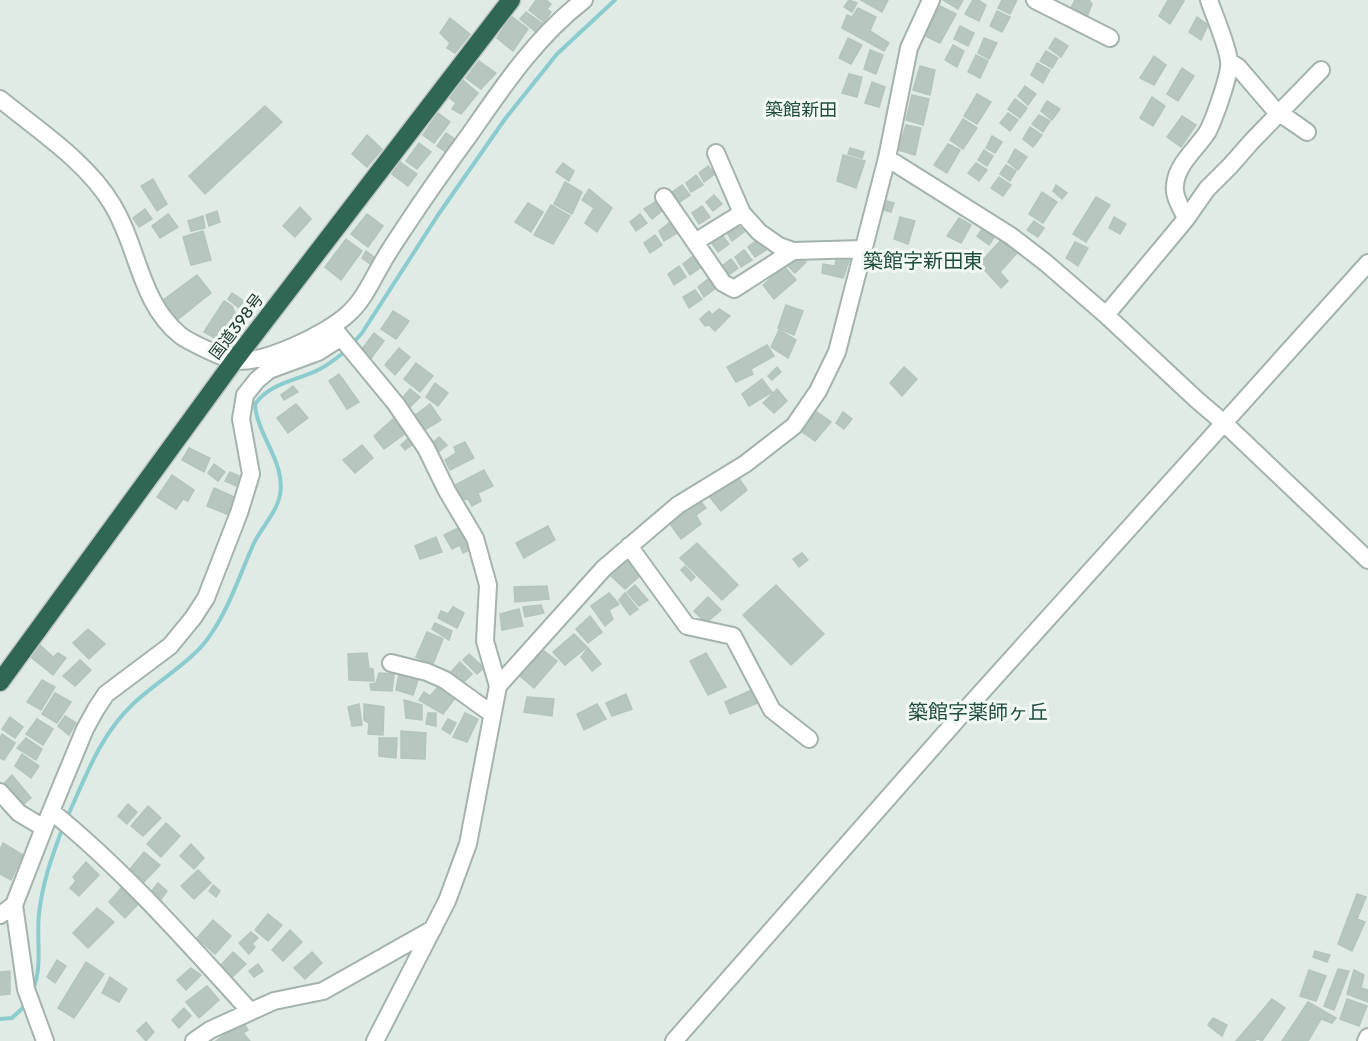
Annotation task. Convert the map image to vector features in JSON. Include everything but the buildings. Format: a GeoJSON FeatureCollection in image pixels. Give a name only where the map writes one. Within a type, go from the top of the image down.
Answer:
{"type":"FeatureCollection","features":[{"type":"Feature","properties":{"kind":"highway","name":"国道398号"},"geometry":{"type":"LineString","coordinates":[[0,682],[234,361],[511,0]]}},
{"type":"Feature","properties":{"kind":"street"},"geometry":{"type":"LineString","coordinates":[[45,1041],[26,989],[14,904],[44,828],[61,818],[85,729],[106,694],[170,646],[194,618],[206,598],[239,513],[251,474],[241,419],[245,395],[269,370],[343,340],[350,313],[366,292],[406,225],[512,73],[546,34],[584,0]]}},
{"type":"Feature","properties":{"kind":"street"},"geometry":{"type":"LineString","coordinates":[[498,686],[604,568],[678,506],[745,464],[794,426],[818,391],[837,352],[887,158],[909,48],[931,0]]}},
{"type":"Feature","properties":{"kind":"street"},"geometry":{"type":"LineString","coordinates":[[1035,0],[1110,38]]}},
{"type":"Feature","properties":{"kind":"street"},"geometry":{"type":"LineString","coordinates":[[1186,219],[1182,206],[1175,197],[1174,186],[1183,165],[1208,130],[1226,84],[1230,62],[1209,0]]}},
{"type":"Feature","properties":{"kind":"street"},"geometry":{"type":"LineString","coordinates":[[1230,62],[1238,67],[1274,109],[1307,132]]}},
{"type":"Feature","properties":{"kind":"street"},"geometry":{"type":"LineString","coordinates":[[1106,315],[1186,219],[1207,189],[1321,70]]}},
{"type":"Feature","properties":{"kind":"street"},"geometry":{"type":"LineString","coordinates":[[0,99],[90,173],[112,203],[127,232],[158,313],[183,338],[234,361],[265,357],[310,340],[343,340]]}},
{"type":"Feature","properties":{"kind":"street"},"geometry":{"type":"LineString","coordinates":[[716,153],[742,213],[759,232],[779,246],[793,251],[863,249]]}},
{"type":"Feature","properties":{"kind":"street"},"geometry":{"type":"LineString","coordinates":[[887,158],[1011,237],[1046,263],[1224,423],[1368,560]]}},
{"type":"Feature","properties":{"kind":"street"},"geometry":{"type":"LineString","coordinates":[[664,197],[723,283],[734,289],[793,251]]}},
{"type":"Feature","properties":{"kind":"street"},"geometry":{"type":"LineString","coordinates":[[695,242],[742,213]]}},
{"type":"Feature","properties":{"kind":"street"},"geometry":{"type":"LineString","coordinates":[[674,1041],[961,715],[1368,263]]}},
{"type":"Feature","properties":{"kind":"street"},"geometry":{"type":"LineString","coordinates":[[343,340],[396,404],[426,448],[447,491],[475,538],[488,585],[485,641],[498,686],[468,844],[447,901],[375,1041]]}},
{"type":"Feature","properties":{"kind":"street"},"geometry":{"type":"LineString","coordinates":[[629,546],[687,626],[733,636],[772,710],[809,739]]}},
{"type":"Feature","properties":{"kind":"street"},"geometry":{"type":"LineString","coordinates":[[392,663],[427,672],[445,680],[492,714]]}},
{"type":"Feature","properties":{"kind":"street"},"geometry":{"type":"LineString","coordinates":[[0,792],[19,813],[44,828]]}},
{"type":"Feature","properties":{"kind":"street"},"geometry":{"type":"LineString","coordinates":[[61,818],[164,916],[250,1011]]}},
{"type":"Feature","properties":{"kind":"street"},"geometry":{"type":"LineString","coordinates":[[0,915],[14,904]]}},
{"type":"Feature","properties":{"kind":"street"},"geometry":{"type":"LineString","coordinates":[[194,1041],[210,1030],[273,1001],[323,991],[434,928]]}},
{"type":"Feature","properties":{"kind":"waterway"},"geometry":{"type":"LineString","coordinates":[[352,344],[362,333],[438,215],[505,119],[557,54],[615,0]]}},
{"type":"Feature","properties":{"kind":"waterway"},"geometry":{"type":"LineString","coordinates":[[67,818],[94,758],[121,716],[195,653],[211,634],[229,601],[254,543],[276,508],[281,483],[279,471],[257,416],[255,404],[277,386],[320,369],[347,350]]}},
{"type":"Feature","properties":{"kind":"waterway"},"geometry":{"type":"LineString","coordinates":[[33,989],[38,971],[38,923],[42,892],[63,827]]}},
{"type":"Feature","properties":{"kind":"waterway"},"geometry":{"type":"LineString","coordinates":[[0,1019],[12,1018],[27,1004]]}},
{"type":"Feature","properties":{"kind":"district","name":"築館新田"},"geometry":{"type":"Point","coordinates":[801,110]}},
{"type":"Feature","properties":{"kind":"district","name":"築館字新田東"},"geometry":{"type":"Point","coordinates":[923,261]}},
{"type":"Feature","properties":{"kind":"district","name":"築館字薬師ヶ丘"},"geometry":{"type":"Point","coordinates":[978,712]}}]}
